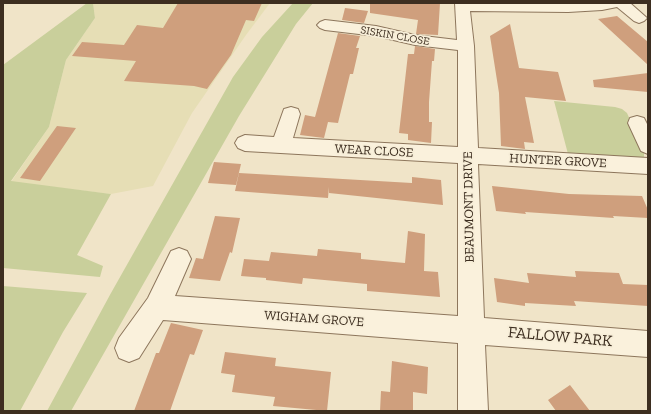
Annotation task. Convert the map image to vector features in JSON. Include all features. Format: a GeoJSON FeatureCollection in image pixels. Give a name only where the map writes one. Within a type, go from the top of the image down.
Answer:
{"type":"FeatureCollection","features":[{"type":"Feature","properties":{"kind":"street"},"geometry":{"type":"LineString","coordinates":[[462,5],[568,8],[602,6],[615,3]]}},
{"type":"Feature","properties":{"kind":"street"},"geometry":{"type":"LineString","coordinates":[[621,3],[639,18]]}},
{"type":"Feature","properties":{"kind":"street","name":"BEAUMONT DRIVE"},"geometry":{"type":"LineString","coordinates":[[462,5],[466,46],[473,411]]}},
{"type":"Feature","properties":{"kind":"street","name":"SISKIN CLOSE"},"geometry":{"type":"LineString","coordinates":[[318,41],[329,18],[415,40],[466,46]]}},
{"type":"Feature","properties":{"kind":"street"},"geometry":{"type":"LineString","coordinates":[[281,145],[291,114]]}},
{"type":"Feature","properties":{"kind":"street"},"geometry":{"type":"LineString","coordinates":[[638,123],[648,146]]}},
{"type":"Feature","properties":{"kind":"street","name":"WEAR CLOSE"},"geometry":{"type":"LineString","coordinates":[[245,143],[468,156]]}},
{"type":"Feature","properties":{"kind":"street","name":"HUNTER GROVE"},"geometry":{"type":"LineString","coordinates":[[468,156],[648,166]]}},
{"type":"Feature","properties":{"kind":"street"},"geometry":{"type":"LineString","coordinates":[[129,348],[157,307],[179,259]]}},
{"type":"Feature","properties":{"kind":"street","name":"WIGHAM GROVE"},"geometry":{"type":"LineString","coordinates":[[157,307],[471,330]]}},
{"type":"Feature","properties":{"kind":"street","name":"FALLOW PARK"},"geometry":{"type":"LineString","coordinates":[[471,330],[648,344]]}},
{"type":"Feature","properties":{"kind":"shaded area"},"geometry":{"type":"Polygon","coordinates":[[[93,3],[270,3],[192,113],[153,186],[111,194],[11,182],[49,127],[66,60],[95,18],[93,3]]]}},
{"type":"Feature","properties":{"kind":"green space"},"geometry":{"type":"Polygon","coordinates":[[[87,3],[93,3],[95,18],[66,60],[49,127],[11,181],[111,194],[77,255],[103,266],[100,277],[3,268],[3,65],[87,3]]]}},
{"type":"Feature","properties":{"kind":"green space"},"geometry":{"type":"Polygon","coordinates":[[[293,3],[313,3],[296,24],[239,116],[71,411],[47,411],[111,293],[233,77],[262,37],[293,3]]]}},
{"type":"Feature","properties":{"kind":"green space"},"geometry":{"type":"Polygon","coordinates":[[[554,101],[622,109],[627,113],[644,151],[644,158],[568,154],[554,101]]]}},
{"type":"Feature","properties":{"kind":"green space"},"geometry":{"type":"Polygon","coordinates":[[[3,286],[87,293],[63,332],[20,411],[3,411],[3,286]]]}},
{"type":"Feature","properties":{"kind":"building"},"geometry":{"type":"Polygon","coordinates":[[[178,3],[262,3],[254,21],[246,20],[231,55],[207,89],[194,86],[124,81],[136,61],[72,56],[82,42],[124,45],[137,25],[163,28],[178,3]]]}},
{"type":"Feature","properties":{"kind":"building"},"geometry":{"type":"Polygon","coordinates":[[[370,3],[440,3],[438,35],[416,34],[418,20],[370,13],[370,3]]]}},
{"type":"Feature","properties":{"kind":"building"},"geometry":{"type":"Polygon","coordinates":[[[345,8],[368,11],[364,23],[342,20],[345,8]]]}},
{"type":"Feature","properties":{"kind":"building"},"geometry":{"type":"Polygon","coordinates":[[[617,16],[648,42],[648,65],[598,19],[617,16]]]}},
{"type":"Feature","properties":{"kind":"building"},"geometry":{"type":"Polygon","coordinates":[[[510,24],[519,68],[558,72],[566,101],[525,97],[534,143],[524,142],[525,149],[501,146],[499,93],[490,36],[510,24]]]}},
{"type":"Feature","properties":{"kind":"building"},"geometry":{"type":"Polygon","coordinates":[[[338,33],[360,36],[356,48],[359,48],[353,74],[350,74],[338,123],[328,122],[324,138],[300,135],[305,115],[315,117],[338,33]]]}},
{"type":"Feature","properties":{"kind":"building"},"geometry":{"type":"Polygon","coordinates":[[[415,46],[435,49],[434,61],[432,61],[429,102],[429,122],[432,122],[431,143],[408,140],[408,134],[399,133],[408,54],[414,54],[415,46]]]}},
{"type":"Feature","properties":{"kind":"building"},"geometry":{"type":"Polygon","coordinates":[[[648,73],[648,92],[594,87],[593,80],[648,73]]]}},
{"type":"Feature","properties":{"kind":"building"},"geometry":{"type":"Polygon","coordinates":[[[57,126],[76,128],[40,181],[20,178],[57,126]]]}},
{"type":"Feature","properties":{"kind":"building"},"geometry":{"type":"Polygon","coordinates":[[[214,162],[241,164],[236,185],[208,183],[214,162]]]}},
{"type":"Feature","properties":{"kind":"building"},"geometry":{"type":"Polygon","coordinates":[[[239,173],[412,183],[412,177],[441,180],[443,205],[329,193],[329,187],[328,198],[235,191],[239,173]]]}},
{"type":"Feature","properties":{"kind":"building"},"geometry":{"type":"Polygon","coordinates":[[[492,186],[569,194],[642,196],[648,210],[648,218],[613,216],[614,218],[525,212],[526,214],[496,211],[492,186]]]}},
{"type":"Feature","properties":{"kind":"building"},"geometry":{"type":"Polygon","coordinates":[[[215,216],[240,218],[232,253],[230,252],[220,281],[189,278],[196,258],[203,259],[215,216]]]}},
{"type":"Feature","properties":{"kind":"building"},"geometry":{"type":"Polygon","coordinates":[[[408,231],[425,234],[424,271],[438,272],[440,297],[367,291],[367,284],[303,278],[302,284],[266,280],[266,278],[241,276],[244,259],[269,261],[271,252],[317,256],[318,249],[361,253],[361,259],[405,263],[408,231]]]}},
{"type":"Feature","properties":{"kind":"building"},"geometry":{"type":"Polygon","coordinates":[[[575,271],[619,273],[623,284],[648,285],[648,306],[574,301],[576,306],[525,303],[525,306],[497,302],[494,278],[529,283],[527,273],[576,277],[575,271]]]}},
{"type":"Feature","properties":{"kind":"building"},"geometry":{"type":"Polygon","coordinates":[[[171,323],[203,330],[194,355],[190,354],[170,411],[134,411],[156,353],[159,353],[171,323]]]}},
{"type":"Feature","properties":{"kind":"building"},"geometry":{"type":"Polygon","coordinates":[[[225,352],[276,358],[275,366],[331,372],[327,411],[273,406],[275,397],[232,392],[235,375],[221,373],[225,352]]]}},
{"type":"Feature","properties":{"kind":"building"},"geometry":{"type":"Polygon","coordinates":[[[392,361],[428,367],[427,394],[413,392],[413,411],[380,411],[381,391],[390,392],[392,361]]]}},
{"type":"Feature","properties":{"kind":"building"},"geometry":{"type":"Polygon","coordinates":[[[570,385],[590,411],[556,411],[548,400],[570,385]]]}}]}
